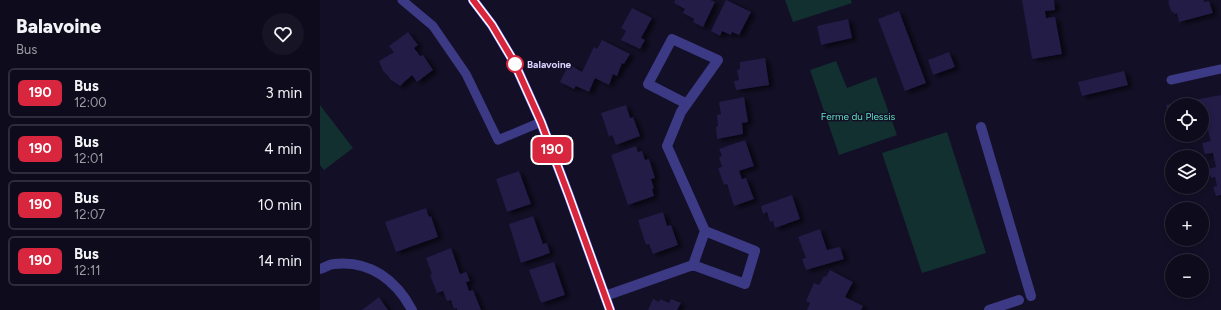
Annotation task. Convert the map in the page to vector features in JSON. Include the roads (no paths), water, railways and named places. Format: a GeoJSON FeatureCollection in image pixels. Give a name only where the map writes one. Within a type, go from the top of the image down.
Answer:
{"type":"FeatureCollection","features":[{"type":"Feature","properties":{"kind":"street"},"geometry":{"type":"LineString","coordinates":[[473,0],[492,25],[514,62],[541,122],[610,310]]}},
{"type":"Feature","properties":{"kind":"street"},"geometry":{"type":"LineString","coordinates":[[605,296],[693,265],[745,284],[755,252],[705,231],[667,146],[681,112],[687,104],[718,60],[672,38],[648,84],[687,104]]}},
{"type":"Feature","properties":{"kind":"street"},"geometry":{"type":"LineString","coordinates":[[981,127],[1031,296]]}},
{"type":"Feature","properties":{"kind":"street"},"geometry":{"type":"LineString","coordinates":[[693,265],[705,231]]}},
{"type":"Feature","properties":{"kind":"street"},"geometry":{"type":"LineString","coordinates":[[320,269],[334,264],[358,264],[382,274],[398,288],[412,310]]}},
{"type":"Feature","properties":{"kind":"street"},"geometry":{"type":"LineString","coordinates":[[989,310],[1019,300]]}},
{"type":"Feature","properties":{"kind":"lane"},"geometry":{"type":"LineString","coordinates":[[402,0],[433,26],[466,74],[498,140],[541,122]]}},
{"type":"Feature","properties":{"kind":"lane"},"geometry":{"type":"LineString","coordinates":[[1171,80],[1221,69]]}},
{"type":"Feature","properties":{"kind":"place","name":"Balavoine"},"geometry":{"type":"Point","coordinates":[515,64]}},
{"type":"Feature","properties":{"kind":"park label","name":"Ferme du Plessis"},"geometry":{"type":"Point","coordinates":[858,116]}}]}
